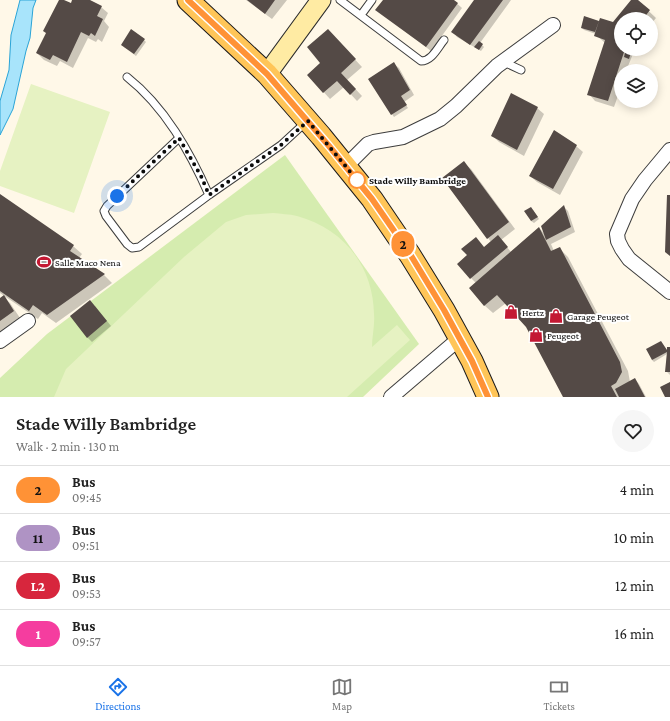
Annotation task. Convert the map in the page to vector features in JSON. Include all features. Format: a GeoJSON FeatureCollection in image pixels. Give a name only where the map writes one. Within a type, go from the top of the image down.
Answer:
{"type":"FeatureCollection","features":[{"type":"Feature","properties":{"kind":"main road"},"geometry":{"type":"LineString","coordinates":[[188,0],[267,74],[346,166],[372,199],[410,254],[460,338],[488,397]]}},
{"type":"Feature","properties":{"kind":"main road"},"geometry":{"type":"LineString","coordinates":[[267,74],[321,0]]}},
{"type":"Feature","properties":{"kind":"street"},"geometry":{"type":"LineString","coordinates":[[346,166],[368,144],[403,137],[440,119],[456,106],[497,66],[553,25]]}},
{"type":"Feature","properties":{"kind":"street"},"geometry":{"type":"LineString","coordinates":[[670,150],[645,180],[632,199],[617,234],[618,241],[629,259],[670,292]]}},
{"type":"Feature","properties":{"kind":"street"},"geometry":{"type":"LineString","coordinates":[[0,341],[28,321]]}},
{"type":"Feature","properties":{"kind":"street"},"geometry":{"type":"LineString","coordinates":[[391,397],[460,338]]}},
{"type":"Feature","properties":{"kind":"lane"},"geometry":{"type":"LineString","coordinates":[[340,0],[422,60],[426,61],[429,59],[444,40]]}},
{"type":"Feature","properties":{"kind":"lane"},"geometry":{"type":"LineString","coordinates":[[361,15],[372,0]]}},
{"type":"Feature","properties":{"kind":"lane"},"geometry":{"type":"LineString","coordinates":[[497,66],[506,63],[521,70]]}},
{"type":"Feature","properties":{"kind":"lane"},"geometry":{"type":"LineString","coordinates":[[127,77],[149,97],[179,138],[201,176],[209,195]]}},
{"type":"Feature","properties":{"kind":"lane"},"geometry":{"type":"LineString","coordinates":[[179,138],[107,206],[104,211],[126,244],[132,248],[139,247],[209,195],[281,145],[308,121]]}},
{"type":"Feature","properties":{"kind":"green space"},"geometry":{"type":"Polygon","coordinates":[[[31,84],[110,112],[74,213],[0,186],[0,171],[31,84]]]}},
{"type":"Feature","properties":{"kind":"green space"},"geometry":{"type":"Polygon","coordinates":[[[285,155],[419,344],[363,397],[0,397],[0,378],[47,334],[285,155]]]}},
{"type":"Feature","properties":{"kind":"green space"},"geometry":{"type":"Polygon","coordinates":[[[273,213],[294,215],[314,222],[329,230],[342,240],[353,252],[362,265],[368,280],[372,297],[374,318],[372,347],[397,325],[410,340],[347,397],[54,397],[66,369],[184,257],[226,222],[246,215],[273,213]]]}},
{"type":"Feature","properties":{"kind":"water"},"geometry":{"type":"Polygon","coordinates":[[[20,0],[36,0],[33,8],[30,38],[13,109],[0,135],[0,101],[9,70],[11,35],[20,0]]]}},
{"type":"Feature","properties":{"kind":"building"},"geometry":{"type":"Polygon","coordinates":[[[59,0],[64,0],[71,3],[72,0],[90,0],[102,6],[97,16],[103,19],[95,36],[91,33],[89,36],[81,32],[67,62],[53,55],[50,60],[36,53],[46,33],[43,31],[59,0]]]}},
{"type":"Feature","properties":{"kind":"building"},"geometry":{"type":"Polygon","coordinates":[[[247,0],[275,0],[265,14],[247,0]]]}},
{"type":"Feature","properties":{"kind":"building"},"geometry":{"type":"Polygon","coordinates":[[[383,0],[454,0],[458,3],[426,47],[375,10],[383,0]]]}},
{"type":"Feature","properties":{"kind":"building"},"geometry":{"type":"Polygon","coordinates":[[[474,0],[503,0],[470,45],[451,32],[474,0]]]}},
{"type":"Feature","properties":{"kind":"building"},"geometry":{"type":"Polygon","coordinates":[[[631,0],[638,0],[650,10],[648,12],[621,12],[631,0]]]}},
{"type":"Feature","properties":{"kind":"building"},"geometry":{"type":"Polygon","coordinates":[[[584,16],[599,21],[595,32],[581,28],[584,16]]]}},
{"type":"Feature","properties":{"kind":"building"},"geometry":{"type":"Polygon","coordinates":[[[600,18],[613,22],[614,21],[614,56],[623,56],[620,64],[614,64],[614,83],[608,101],[587,95],[605,40],[594,36],[600,18]]]}},
{"type":"Feature","properties":{"kind":"building"},"geometry":{"type":"Polygon","coordinates":[[[131,29],[145,39],[134,54],[121,45],[131,29]]]}},
{"type":"Feature","properties":{"kind":"building"},"geometry":{"type":"Polygon","coordinates":[[[328,29],[356,59],[341,73],[356,89],[350,95],[337,81],[323,93],[307,75],[320,63],[307,47],[328,29]]]}},
{"type":"Feature","properties":{"kind":"building"},"geometry":{"type":"Polygon","coordinates":[[[479,41],[483,44],[479,50],[474,47],[479,41]]]}},
{"type":"Feature","properties":{"kind":"building"},"geometry":{"type":"Polygon","coordinates":[[[624,56],[630,56],[629,59],[624,56]]]}},
{"type":"Feature","properties":{"kind":"building"},"geometry":{"type":"Polygon","coordinates":[[[394,62],[410,90],[401,96],[407,105],[391,115],[368,79],[394,62]]]}},
{"type":"Feature","properties":{"kind":"building"},"geometry":{"type":"Polygon","coordinates":[[[511,93],[538,107],[517,150],[491,136],[511,93]]]}},
{"type":"Feature","properties":{"kind":"building"},"geometry":{"type":"Polygon","coordinates":[[[554,130],[577,145],[553,189],[529,176],[554,130]]]}},
{"type":"Feature","properties":{"kind":"building"},"geometry":{"type":"Polygon","coordinates":[[[464,161],[509,222],[487,239],[442,178],[464,161]]]}},
{"type":"Feature","properties":{"kind":"building","name":"Salle Maco Nena"},"geometry":{"type":"Polygon","coordinates":[[[0,194],[74,245],[70,251],[105,274],[47,315],[33,305],[29,311],[0,291],[0,194]]]}},
{"type":"Feature","properties":{"kind":"building"},"geometry":{"type":"Polygon","coordinates":[[[667,195],[670,195],[670,256],[665,252],[667,195]]]}},
{"type":"Feature","properties":{"kind":"building"},"geometry":{"type":"Polygon","coordinates":[[[564,205],[571,227],[546,240],[541,226],[564,205]]]}},
{"type":"Feature","properties":{"kind":"building"},"geometry":{"type":"Polygon","coordinates":[[[531,207],[538,217],[531,221],[524,211],[531,207]]]}},
{"type":"Feature","properties":{"kind":"building","name":"Garage Peugeot"},"geometry":{"type":"Polygon","coordinates":[[[539,227],[551,251],[560,247],[620,362],[622,372],[616,383],[611,386],[617,397],[563,397],[526,327],[497,295],[484,306],[469,288],[539,227]]]}},
{"type":"Feature","properties":{"kind":"building"},"geometry":{"type":"Polygon","coordinates":[[[498,235],[508,247],[470,279],[457,264],[467,255],[461,249],[476,237],[484,247],[498,235]]]}},
{"type":"Feature","properties":{"kind":"building"},"geometry":{"type":"Polygon","coordinates":[[[4,295],[14,311],[0,321],[0,298],[4,295]]]}},
{"type":"Feature","properties":{"kind":"building"},"geometry":{"type":"Polygon","coordinates":[[[90,300],[107,321],[87,338],[70,316],[90,300]]]}},
{"type":"Feature","properties":{"kind":"building"},"geometry":{"type":"Polygon","coordinates":[[[661,341],[667,350],[667,347],[670,347],[670,372],[665,372],[667,352],[652,360],[646,349],[661,341]]]}},
{"type":"Feature","properties":{"kind":"building"},"geometry":{"type":"Polygon","coordinates":[[[635,378],[645,397],[619,397],[615,389],[635,378]]]}},
{"type":"Feature","properties":{"kind":"building"},"geometry":{"type":"Polygon","coordinates":[[[670,382],[670,397],[665,397],[660,387],[670,382]]]}},
{"type":"Feature","properties":{"kind":"bus line","name":"2"},"geometry":{"type":"LineString","coordinates":[[188,0],[267,74],[346,166],[372,199],[410,254],[444,310],[472,361],[488,397]]}},
{"type":"Feature","properties":{"kind":"place","name":"Stade Willy Bambridge"},"geometry":{"type":"Point","coordinates":[357,180]}},
{"type":"Feature","properties":{"kind":"place","name":"Salle Maco Nena"},"geometry":{"type":"Point","coordinates":[44,262]}},
{"type":"Feature","properties":{"kind":"place","name":"Hertz"},"geometry":{"type":"Point","coordinates":[511,312]}},
{"type":"Feature","properties":{"kind":"place","name":"Garage Peugeot"},"geometry":{"type":"Point","coordinates":[556,316]}},
{"type":"Feature","properties":{"kind":"place","name":"Peugeot"},"geometry":{"type":"Point","coordinates":[536,335]}},
{"type":"Feature","properties":{"kind":"route"},"geometry":{"type":"LineString","coordinates":[[117,196],[179,138],[201,176],[209,195],[281,145],[308,121],[357,180]]}}]}
